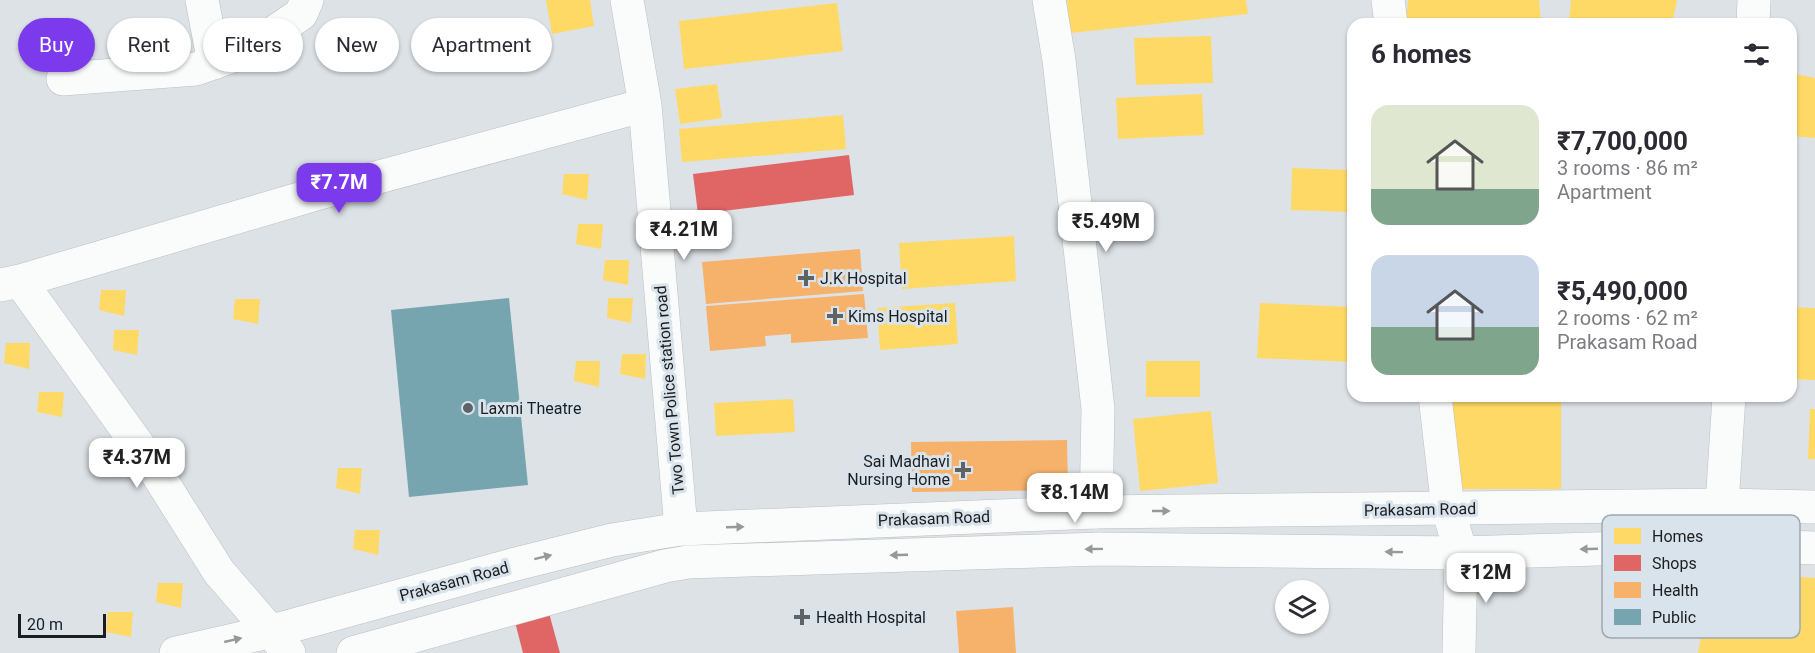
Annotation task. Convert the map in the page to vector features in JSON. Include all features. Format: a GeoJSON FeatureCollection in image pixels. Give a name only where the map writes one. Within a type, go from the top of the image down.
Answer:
{"type":"FeatureCollection","features":[{"type":"Feature","properties":{"kind":"main road"},"geometry":{"type":"LineString","coordinates":[[202,0],[205,18]]}},
{"type":"Feature","properties":{"kind":"main road"},"geometry":{"type":"LineString","coordinates":[[295,18],[301,14],[307,0]]}},
{"type":"Feature","properties":{"kind":"main road","name":"Two Town Police station road"},"geometry":{"type":"LineString","coordinates":[[627,0],[645,105],[681,529]]}},
{"type":"Feature","properties":{"kind":"main road"},"geometry":{"type":"LineString","coordinates":[[1049,0],[1059,60],[1098,409],[1096,512]]}},
{"type":"Feature","properties":{"kind":"main road"},"geometry":{"type":"LineString","coordinates":[[1388,0],[1390,18]]}},
{"type":"Feature","properties":{"kind":"main road"},"geometry":{"type":"LineString","coordinates":[[1753,18],[1754,0]]}},
{"type":"Feature","properties":{"kind":"main road"},"geometry":{"type":"LineString","coordinates":[[63,79],[203,67]]}},
{"type":"Feature","properties":{"kind":"main road"},"geometry":{"type":"LineString","coordinates":[[279,642],[219,572],[146,456],[10,283],[316,194],[645,105]]}},
{"type":"Feature","properties":{"kind":"main road"},"geometry":{"type":"LineString","coordinates":[[1436,402],[1448,509],[1461,553],[1459,653]]}},
{"type":"Feature","properties":{"kind":"main road"},"geometry":{"type":"LineString","coordinates":[[1722,505],[1729,402]]}},
{"type":"Feature","properties":{"kind":"main road","name":"Prakasam Road"},"geometry":{"type":"LineString","coordinates":[[176,653],[279,642],[516,564],[612,540],[681,529],[1096,512],[1722,505],[1815,507]]}},
{"type":"Feature","properties":{"kind":"main road"},"geometry":{"type":"LineString","coordinates":[[1800,547],[1815,548]]}},
{"type":"Feature","properties":{"kind":"main road"},"geometry":{"type":"LineString","coordinates":[[352,653],[665,566],[688,562],[1100,549],[1461,553],[1602,549]]}},
{"type":"Feature","properties":{"kind":"building: Homes"},"geometry":{"type":"Polygon","coordinates":[[[546,0],[590,0],[594,26],[552,34],[552,18],[549,18],[546,0]]]}},
{"type":"Feature","properties":{"kind":"building: Homes"},"geometry":{"type":"Polygon","coordinates":[[[1067,0],[1246,0],[1248,14],[1071,33],[1067,0]]]}},
{"type":"Feature","properties":{"kind":"building: Homes"},"geometry":{"type":"Polygon","coordinates":[[[1408,0],[1539,0],[1540,18],[1406,18],[1408,0]]]}},
{"type":"Feature","properties":{"kind":"building: Homes"},"geometry":{"type":"Polygon","coordinates":[[[1571,0],[1677,0],[1673,18],[1570,18],[1571,0]]]}},
{"type":"Feature","properties":{"kind":"building: Homes"},"geometry":{"type":"Polygon","coordinates":[[[837,3],[843,51],[684,69],[679,21],[837,3]]]}},
{"type":"Feature","properties":{"kind":"building: Homes"},"geometry":{"type":"Polygon","coordinates":[[[1211,36],[1213,83],[1136,85],[1134,38],[1211,36]]]}},
{"type":"Feature","properties":{"kind":"building: Homes"},"geometry":{"type":"Polygon","coordinates":[[[1797,74],[1815,78],[1815,138],[1797,136],[1797,74]]]}},
{"type":"Feature","properties":{"kind":"building: Homes"},"geometry":{"type":"Polygon","coordinates":[[[717,84],[722,118],[680,124],[675,89],[717,84]]]}},
{"type":"Feature","properties":{"kind":"building: Homes"},"geometry":{"type":"Polygon","coordinates":[[[1202,94],[1204,135],[1118,139],[1116,98],[1202,94]]]}},
{"type":"Feature","properties":{"kind":"building: Homes"},"geometry":{"type":"Polygon","coordinates":[[[843,115],[846,149],[682,162],[679,129],[843,115]]]}},
{"type":"Feature","properties":{"kind":"building: Homes"},"geometry":{"type":"Polygon","coordinates":[[[1292,168],[1347,170],[1347,212],[1291,210],[1292,168]]]}},
{"type":"Feature","properties":{"kind":"building: Homes"},"geometry":{"type":"Polygon","coordinates":[[[564,174],[589,174],[587,200],[562,194],[564,174]]]}},
{"type":"Feature","properties":{"kind":"building: Homes"},"geometry":{"type":"Polygon","coordinates":[[[578,224],[603,224],[601,249],[576,244],[578,224]]]}},
{"type":"Feature","properties":{"kind":"building: Homes"},"geometry":{"type":"Polygon","coordinates":[[[1014,236],[1016,281],[902,289],[899,243],[1014,236]]]}},
{"type":"Feature","properties":{"kind":"building: Homes"},"geometry":{"type":"Polygon","coordinates":[[[605,260],[629,260],[628,285],[603,280],[605,260]]]}},
{"type":"Feature","properties":{"kind":"building: Homes"},"geometry":{"type":"Polygon","coordinates":[[[101,290],[126,290],[124,316],[99,310],[101,290]]]}},
{"type":"Feature","properties":{"kind":"building: Homes"},"geometry":{"type":"Polygon","coordinates":[[[608,298],[633,298],[631,323],[607,318],[608,298]]]}},
{"type":"Feature","properties":{"kind":"building: Homes"},"geometry":{"type":"Polygon","coordinates":[[[235,299],[260,299],[258,324],[233,319],[235,299]]]}},
{"type":"Feature","properties":{"kind":"building: Homes"},"geometry":{"type":"Polygon","coordinates":[[[955,303],[958,344],[880,350],[877,308],[955,303]]]}},
{"type":"Feature","properties":{"kind":"building: Homes"},"geometry":{"type":"Polygon","coordinates":[[[1260,303],[1347,307],[1347,362],[1257,358],[1260,303]]]}},
{"type":"Feature","properties":{"kind":"building: Homes"},"geometry":{"type":"Polygon","coordinates":[[[1797,307],[1815,308],[1815,380],[1797,379],[1797,307]]]}},
{"type":"Feature","properties":{"kind":"building: Homes"},"geometry":{"type":"Polygon","coordinates":[[[114,330],[139,330],[137,355],[113,350],[114,330]]]}},
{"type":"Feature","properties":{"kind":"building: Homes"},"geometry":{"type":"Polygon","coordinates":[[[6,343],[30,343],[29,369],[4,363],[6,343]]]}},
{"type":"Feature","properties":{"kind":"building: Homes"},"geometry":{"type":"Polygon","coordinates":[[[622,354],[646,354],[645,379],[620,374],[622,354]]]}},
{"type":"Feature","properties":{"kind":"building: Homes"},"geometry":{"type":"Polygon","coordinates":[[[576,361],[600,361],[599,387],[574,381],[576,361]]]}},
{"type":"Feature","properties":{"kind":"building: Homes"},"geometry":{"type":"Polygon","coordinates":[[[1146,361],[1200,361],[1200,397],[1146,397],[1146,361]]]}},
{"type":"Feature","properties":{"kind":"building: Homes"},"geometry":{"type":"Polygon","coordinates":[[[39,392],[64,392],[62,417],[37,412],[39,392]]]}},
{"type":"Feature","properties":{"kind":"building: Homes"},"geometry":{"type":"Polygon","coordinates":[[[793,399],[795,432],[716,436],[714,403],[793,399]]]}},
{"type":"Feature","properties":{"kind":"building: Homes"},"geometry":{"type":"Polygon","coordinates":[[[1450,402],[1561,402],[1561,489],[1450,489],[1450,402]]]}},
{"type":"Feature","properties":{"kind":"building: Homes"},"geometry":{"type":"Polygon","coordinates":[[[1810,409],[1815,409],[1815,459],[1808,459],[1810,409]]]}},
{"type":"Feature","properties":{"kind":"building: Homes"},"geometry":{"type":"Polygon","coordinates":[[[1211,411],[1218,483],[1140,491],[1133,419],[1211,411]]]}},
{"type":"Feature","properties":{"kind":"building: Homes"},"geometry":{"type":"Polygon","coordinates":[[[338,468],[362,468],[360,494],[336,488],[338,468]]]}},
{"type":"Feature","properties":{"kind":"building: Homes"},"geometry":{"type":"Polygon","coordinates":[[[355,530],[380,530],[378,555],[353,549],[355,530]]]}},
{"type":"Feature","properties":{"kind":"building: Homes"},"geometry":{"type":"Polygon","coordinates":[[[1800,577],[1815,578],[1815,653],[1698,653],[1701,638],[1800,638],[1800,577]]]}},
{"type":"Feature","properties":{"kind":"building: Homes"},"geometry":{"type":"Polygon","coordinates":[[[158,583],[183,583],[181,608],[156,602],[158,583]]]}},
{"type":"Feature","properties":{"kind":"building: Homes"},"geometry":{"type":"Polygon","coordinates":[[[108,612],[133,612],[131,637],[106,632],[108,612]]]}},
{"type":"Feature","properties":{"kind":"building: Shops"},"geometry":{"type":"Polygon","coordinates":[[[849,155],[854,195],[698,214],[693,174],[849,155]]]}},
{"type":"Feature","properties":{"kind":"building: Shops"},"geometry":{"type":"Polygon","coordinates":[[[549,613],[560,653],[523,653],[515,622],[549,613]]]}},
{"type":"Feature","properties":{"kind":"building: Health"},"geometry":{"type":"Polygon","coordinates":[[[860,249],[863,291],[706,304],[702,262],[860,249]]]}},
{"type":"Feature","properties":{"kind":"building: Health"},"geometry":{"type":"Polygon","coordinates":[[[864,294],[868,338],[791,343],[791,334],[765,336],[766,346],[710,351],[706,306],[864,294]]]}},
{"type":"Feature","properties":{"kind":"building: Health"},"geometry":{"type":"Polygon","coordinates":[[[1067,440],[1068,490],[912,492],[911,442],[1067,440]]]}},
{"type":"Feature","properties":{"kind":"building: Health"},"geometry":{"type":"Polygon","coordinates":[[[1013,607],[1016,653],[959,653],[956,611],[1013,607]]]}},
{"type":"Feature","properties":{"kind":"building: Public"},"geometry":{"type":"Polygon","coordinates":[[[509,298],[528,485],[409,497],[391,310],[509,298]]]}},
{"type":"Feature","properties":{"kind":"place","name":"J.K Hospital"},"geometry":{"type":"Point","coordinates":[806,278]}},
{"type":"Feature","properties":{"kind":"place","name":"Kims Hospital"},"geometry":{"type":"Point","coordinates":[835,316]}},
{"type":"Feature","properties":{"kind":"place","name":"Laxmi Theatre"},"geometry":{"type":"Point","coordinates":[468,408]}},
{"type":"Feature","properties":{"kind":"place","name":"Sai Madhavi Nursing Home"},"geometry":{"type":"Point","coordinates":[963,470]}},
{"type":"Feature","properties":{"kind":"place","name":"Health Hospital"},"geometry":{"type":"Point","coordinates":[802,617]}}]}
